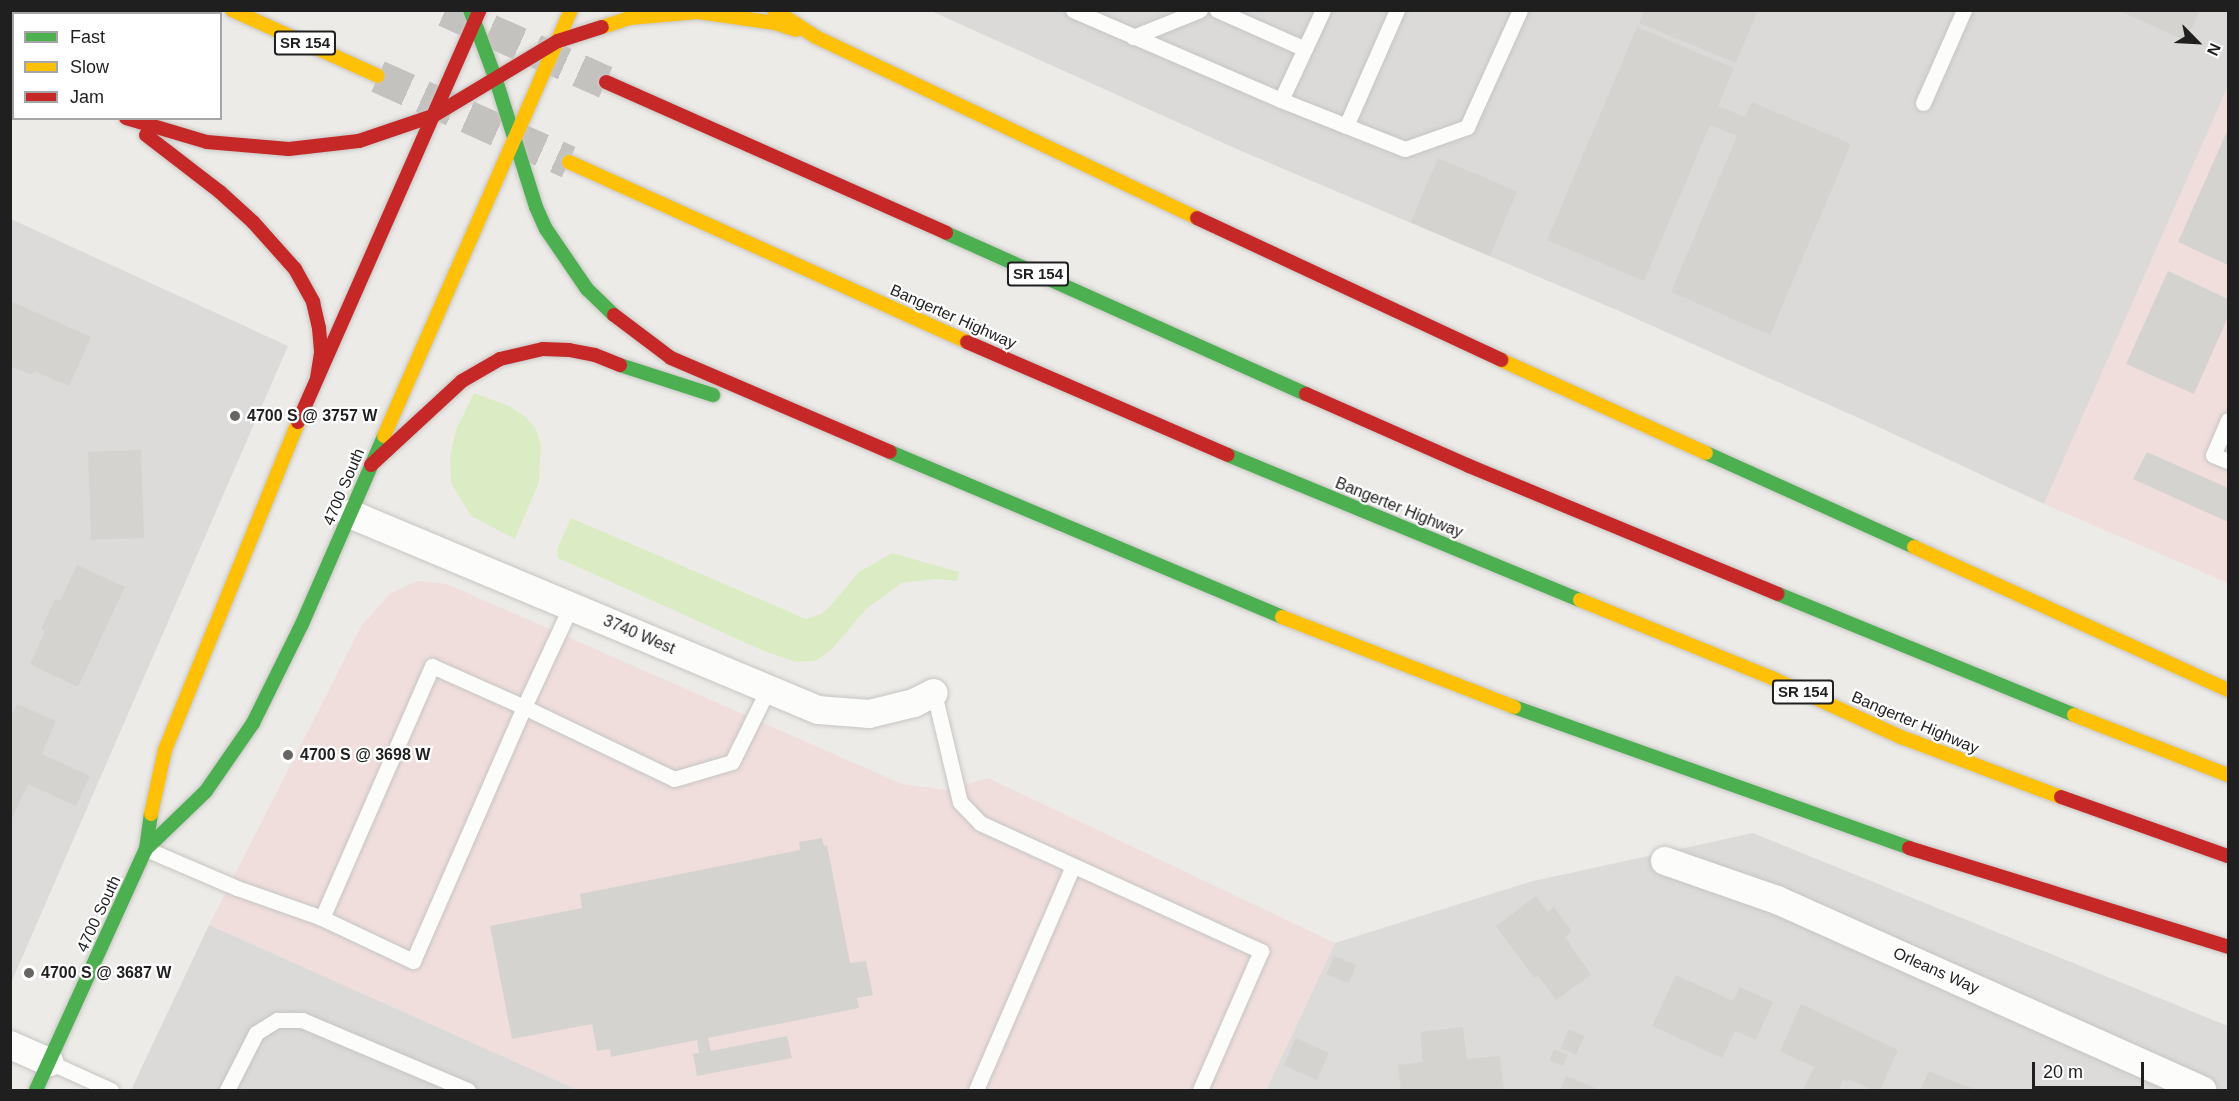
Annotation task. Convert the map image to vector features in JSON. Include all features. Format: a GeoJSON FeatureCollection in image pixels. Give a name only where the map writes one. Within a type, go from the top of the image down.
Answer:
{"type":"FeatureCollection","features":[{"type":"Feature","properties":{"kind":"main road","name":"SR 154"},"geometry":{"type":"LineString","coordinates":[[232,10],[378,76]]}},
{"type":"Feature","properties":{"kind":"main road","name":"4700 South"},"geometry":{"type":"LineString","coordinates":[[146,849],[206,791],[253,723],[302,624],[572,10]]}},
{"type":"Feature","properties":{"kind":"main road"},"geometry":{"type":"LineString","coordinates":[[774,10],[816,37]]}},
{"type":"Feature","properties":{"kind":"main road"},"geometry":{"type":"LineString","coordinates":[[132,120],[171,134],[207,142],[289,149],[330,146],[359,141],[433,116],[558,41],[630,18],[698,12],[775,23],[816,37],[1374,302],[2229,690]]}},
{"type":"Feature","properties":{"kind":"main road","name":"4700 South"},"geometry":{"type":"LineString","coordinates":[[36,1090],[146,849],[157,783],[176,718],[243,552],[475,15]]}},
{"type":"Feature","properties":{"kind":"main road"},"geometry":{"type":"LineString","coordinates":[[475,15],[536,207],[546,229],[564,260],[587,289],[613,315],[671,358],[1241,601],[1554,723],[1872,836],[2229,947]]}},
{"type":"Feature","properties":{"kind":"main road","name":"SR 154"},"geometry":{"type":"LineString","coordinates":[[606,82],[1491,475],[1916,651],[2229,775]]}},
{"type":"Feature","properties":{"kind":"main road"},"geometry":{"type":"LineString","coordinates":[[122,120],[182,161],[220,192],[253,222],[296,269],[313,302],[319,328],[321,353],[317,378]]}},
{"type":"Feature","properties":{"kind":"main road","name":"Bangerter Highway"},"geometry":{"type":"LineString","coordinates":[[569,162],[1020,366],[1380,519],[1761,674],[1901,737],[1997,775],[2229,856]]}},
{"type":"Feature","properties":{"kind":"main road"},"geometry":{"type":"LineString","coordinates":[[371,465],[462,381],[480,368],[521,353],[570,350],[595,355],[655,378],[728,399],[796,413]]}},
{"type":"Feature","properties":{"kind":"street","name":"3740 West"},"geometry":{"type":"LineString","coordinates":[[350,514],[818,710],[844,714],[892,710],[934,693]]}},
{"type":"Feature","properties":{"kind":"street","name":"Orleans Way"},"geometry":{"type":"LineString","coordinates":[[1665,861],[1777,900],[2202,1090]]}},
{"type":"Feature","properties":{"kind":"street"},"geometry":{"type":"LineString","coordinates":[[10,1046],[49,1062]]}},
{"type":"Feature","properties":{"kind":"lane"},"geometry":{"type":"LineString","coordinates":[[1073,10],[1281,100],[1404,149],[1467,127],[1520,10]]}},
{"type":"Feature","properties":{"kind":"lane"},"geometry":{"type":"LineString","coordinates":[[1133,37],[1200,10]]}},
{"type":"Feature","properties":{"kind":"lane"},"geometry":{"type":"LineString","coordinates":[[1217,10],[1305,49]]}},
{"type":"Feature","properties":{"kind":"lane"},"geometry":{"type":"LineString","coordinates":[[1281,100],[1323,10]]}},
{"type":"Feature","properties":{"kind":"lane"},"geometry":{"type":"LineString","coordinates":[[1346,126],[1397,10]]}},
{"type":"Feature","properties":{"kind":"lane"},"geometry":{"type":"LineString","coordinates":[[1923,103],[1964,10]]}},
{"type":"Feature","properties":{"kind":"lane"},"geometry":{"type":"LineString","coordinates":[[2229,420],[2213,455],[2229,461]]}},
{"type":"Feature","properties":{"kind":"lane"},"geometry":{"type":"LineString","coordinates":[[146,849],[237,888],[322,918],[413,961],[524,707],[571,606]]}},
{"type":"Feature","properties":{"kind":"lane"},"geometry":{"type":"LineString","coordinates":[[322,918],[432,666],[674,779],[732,762],[768,689]]}},
{"type":"Feature","properties":{"kind":"lane"},"geometry":{"type":"LineString","coordinates":[[934,693],[960,802],[980,823],[1262,951],[1200,1090]]}},
{"type":"Feature","properties":{"kind":"lane"},"geometry":{"type":"LineString","coordinates":[[976,1090],[1073,866]]}},
{"type":"Feature","properties":{"kind":"lane"},"geometry":{"type":"LineString","coordinates":[[227,1090],[256,1033],[278,1020],[302,1020],[468,1090]]}},
{"type":"Feature","properties":{"kind":"lane"},"geometry":{"type":"LineString","coordinates":[[49,1062],[111,1090]]}},
{"type":"Feature","properties":{"kind":"shaded area"},"geometry":{"type":"Polygon","coordinates":[[[931,11],[2228,11],[2228,86],[2044,504],[1619,311],[1239,150],[931,11]]]}},
{"type":"Feature","properties":{"kind":"shaded area"},"geometry":{"type":"Polygon","coordinates":[[[2228,86],[2228,583],[2044,504],[2228,86]]]}},
{"type":"Feature","properties":{"kind":"shaded area"},"geometry":{"type":"Polygon","coordinates":[[[11,219],[288,346],[11,983],[11,219]]]}},
{"type":"Feature","properties":{"kind":"shaded area"},"geometry":{"type":"Polygon","coordinates":[[[417,581],[447,584],[902,784],[947,790],[988,778],[1335,943],[1266,1090],[578,1090],[209,925],[362,625],[391,593],[417,581]]]}},
{"type":"Feature","properties":{"kind":"shaded area"},"geometry":{"type":"Polygon","coordinates":[[[1753,833],[2228,1026],[2228,1090],[1266,1090],[1335,943],[1529,882],[1753,833]]]}},
{"type":"Feature","properties":{"kind":"shaded area"},"geometry":{"type":"Polygon","coordinates":[[[209,925],[578,1090],[131,1090],[209,925]]]}},
{"type":"Feature","properties":{"kind":"green space"},"geometry":{"type":"Polygon","coordinates":[[[474,393],[509,406],[526,417],[536,429],[541,445],[539,482],[515,539],[471,516],[451,483],[450,456],[456,430],[474,393]]]}},
{"type":"Feature","properties":{"kind":"green space"},"geometry":{"type":"Polygon","coordinates":[[[571,518],[806,619],[821,614],[859,572],[892,553],[959,572],[957,581],[936,579],[902,583],[866,609],[833,648],[823,656],[814,661],[796,662],[764,651],[558,558],[557,550],[571,518]]]}},
{"type":"Feature","properties":{"kind":"building"},"geometry":{"type":"Polygon","coordinates":[[[1644,10],[1758,10],[1736,63],[1639,23],[1644,10]]]}},
{"type":"Feature","properties":{"kind":"building"},"geometry":{"type":"Polygon","coordinates":[[[2118,10],[2200,10],[2186,41],[2118,10]]]}},
{"type":"Feature","properties":{"kind":"building"},"geometry":{"type":"Polygon","coordinates":[[[1637,27],[1734,68],[1718,106],[1745,117],[1752,102],[1851,144],[1770,335],[1671,292],[1737,136],[1710,125],[1644,281],[1547,240],[1637,27]]]}},
{"type":"Feature","properties":{"kind":"building"},"geometry":{"type":"Polygon","coordinates":[[[2228,129],[2228,265],[2178,242],[2228,129]]]}},
{"type":"Feature","properties":{"kind":"building"},"geometry":{"type":"Polygon","coordinates":[[[1438,158],[1517,192],[1490,256],[1411,222],[1438,158]]]}},
{"type":"Feature","properties":{"kind":"building"},"geometry":{"type":"Polygon","coordinates":[[[2168,271],[2228,299],[2228,317],[2194,394],[2126,364],[2168,271]]]}},
{"type":"Feature","properties":{"kind":"building"},"geometry":{"type":"Polygon","coordinates":[[[10,301],[91,337],[69,386],[34,371],[32,375],[10,366],[10,301]]]}},
{"type":"Feature","properties":{"kind":"building"},"geometry":{"type":"Polygon","coordinates":[[[141,450],[144,538],[91,540],[88,452],[141,450]]]}},
{"type":"Feature","properties":{"kind":"building"},"geometry":{"type":"Polygon","coordinates":[[[2147,452],[2228,488],[2228,522],[2133,479],[2147,452]]]}},
{"type":"Feature","properties":{"kind":"building"},"geometry":{"type":"Polygon","coordinates":[[[77,565],[125,587],[78,687],[30,664],[45,631],[41,629],[55,599],[60,601],[77,565]]]}},
{"type":"Feature","properties":{"kind":"building"},"geometry":{"type":"Polygon","coordinates":[[[17,704],[56,721],[42,754],[90,776],[76,806],[28,784],[10,822],[10,719],[17,704]]]}},
{"type":"Feature","properties":{"kind":"building"},"geometry":{"type":"Polygon","coordinates":[[[822,838],[824,846],[827,845],[850,963],[866,961],[873,995],[857,998],[859,1008],[708,1038],[711,1051],[787,1036],[792,1058],[697,1076],[693,1054],[699,1053],[697,1040],[611,1057],[610,1049],[597,1051],[592,1024],[512,1039],[490,926],[582,908],[580,894],[800,850],[799,842],[822,838]]]}},
{"type":"Feature","properties":{"kind":"building"},"geometry":{"type":"Polygon","coordinates":[[[1536,896],[1548,912],[1554,907],[1572,931],[1565,937],[1591,975],[1556,1000],[1538,975],[1534,978],[1496,926],[1536,896]]]}},
{"type":"Feature","properties":{"kind":"building"},"geometry":{"type":"Polygon","coordinates":[[[1334,956],[1356,965],[1349,984],[1327,975],[1334,956]]]}},
{"type":"Feature","properties":{"kind":"building"},"geometry":{"type":"Polygon","coordinates":[[[1676,975],[1733,1001],[1740,987],[1773,1002],[1756,1040],[1735,1031],[1722,1058],[1652,1026],[1676,975]]]}},
{"type":"Feature","properties":{"kind":"building"},"geometry":{"type":"Polygon","coordinates":[[[1801,1004],[1898,1050],[1880,1090],[1873,1090],[1848,1079],[1847,1082],[1843,1080],[1838,1090],[1803,1090],[1814,1067],[1780,1051],[1801,1004]]]}},
{"type":"Feature","properties":{"kind":"building"},"geometry":{"type":"Polygon","coordinates":[[[1463,1027],[1467,1059],[1500,1056],[1504,1090],[1401,1090],[1398,1065],[1423,1062],[1420,1032],[1463,1027]]]}},
{"type":"Feature","properties":{"kind":"building"},"geometry":{"type":"Polygon","coordinates":[[[1569,1029],[1585,1036],[1576,1055],[1560,1048],[1569,1029]]]}},
{"type":"Feature","properties":{"kind":"building"},"geometry":{"type":"Polygon","coordinates":[[[1296,1038],[1329,1053],[1317,1080],[1284,1065],[1296,1038]]]}},
{"type":"Feature","properties":{"kind":"building"},"geometry":{"type":"Polygon","coordinates":[[[1554,1049],[1568,1055],[1563,1066],[1549,1060],[1554,1049]]]}},
{"type":"Feature","properties":{"kind":"building"},"geometry":{"type":"Polygon","coordinates":[[[1929,1071],[1960,1084],[1979,1090],[1920,1090],[1929,1071]]]}},
{"type":"Feature","properties":{"kind":"building"},"geometry":{"type":"Polygon","coordinates":[[[1566,1076],[1600,1090],[1560,1090],[1566,1076]]]}},
{"type":"Feature","properties":{"kind":"tunnel"},"geometry":{"type":"LineString","coordinates":[[445,10],[606,82]]}},
{"type":"Feature","properties":{"kind":"tunnel"},"geometry":{"type":"LineString","coordinates":[[378,76],[569,162]]}},
{"type":"Feature","properties":{"kind":"traffic: fast"},"geometry":{"type":"LineString","coordinates":[[470,10],[496,80],[536,207],[546,229],[587,289],[614,315]]}},
{"type":"Feature","properties":{"kind":"traffic: fast"},"geometry":{"type":"LineString","coordinates":[[946,233],[1306,394]]}},
{"type":"Feature","properties":{"kind":"traffic: fast"},"geometry":{"type":"LineString","coordinates":[[620,365],[713,395]]}},
{"type":"Feature","properties":{"kind":"traffic: fast"},"geometry":{"type":"LineString","coordinates":[[146,849],[206,791],[253,723],[302,624],[384,436]]}},
{"type":"Feature","properties":{"kind":"traffic: fast"},"geometry":{"type":"LineString","coordinates":[[890,452],[1282,617]]}},
{"type":"Feature","properties":{"kind":"traffic: fast"},"geometry":{"type":"LineString","coordinates":[[1706,453],[1914,547]]}},
{"type":"Feature","properties":{"kind":"traffic: fast"},"geometry":{"type":"LineString","coordinates":[[1228,455],[1580,600]]}},
{"type":"Feature","properties":{"kind":"traffic: fast"},"geometry":{"type":"LineString","coordinates":[[1778,594],[2074,715]]}},
{"type":"Feature","properties":{"kind":"traffic: fast"},"geometry":{"type":"LineString","coordinates":[[1514,707],[1909,848]]}},
{"type":"Feature","properties":{"kind":"traffic: fast"},"geometry":{"type":"LineString","coordinates":[[36,1090],[146,849],[151,814]]}},
{"type":"Feature","properties":{"kind":"traffic: slow"},"geometry":{"type":"LineString","coordinates":[[232,10],[378,76]]}},
{"type":"Feature","properties":{"kind":"traffic: slow"},"geometry":{"type":"LineString","coordinates":[[384,436],[571,10]]}},
{"type":"Feature","properties":{"kind":"traffic: slow"},"geometry":{"type":"LineString","coordinates":[[774,10],[816,37],[1197,218]]}},
{"type":"Feature","properties":{"kind":"traffic: slow"},"geometry":{"type":"LineString","coordinates":[[602,27],[630,18],[698,12],[775,23],[796,30]]}},
{"type":"Feature","properties":{"kind":"traffic: slow"},"geometry":{"type":"LineString","coordinates":[[569,162],[967,342]]}},
{"type":"Feature","properties":{"kind":"traffic: slow"},"geometry":{"type":"LineString","coordinates":[[1501,360],[1706,453]]}},
{"type":"Feature","properties":{"kind":"traffic: slow"},"geometry":{"type":"LineString","coordinates":[[151,814],[165,750],[298,422]]}},
{"type":"Feature","properties":{"kind":"traffic: slow"},"geometry":{"type":"LineString","coordinates":[[1914,547],[2228,690]]}},
{"type":"Feature","properties":{"kind":"traffic: slow"},"geometry":{"type":"LineString","coordinates":[[1580,600],[1772,678],[1901,737],[2061,797]]}},
{"type":"Feature","properties":{"kind":"traffic: slow"},"geometry":{"type":"LineString","coordinates":[[1282,617],[1514,707]]}},
{"type":"Feature","properties":{"kind":"traffic: slow"},"geometry":{"type":"LineString","coordinates":[[2074,715],[2228,775]]}},
{"type":"Feature","properties":{"kind":"traffic: jam"},"geometry":{"type":"LineString","coordinates":[[298,422],[480,10]]}},
{"type":"Feature","properties":{"kind":"traffic: jam"},"geometry":{"type":"LineString","coordinates":[[133,120],[207,142],[289,149],[359,141],[433,116],[558,41],[602,27]]}},
{"type":"Feature","properties":{"kind":"traffic: jam"},"geometry":{"type":"LineString","coordinates":[[606,82],[946,233]]}},
{"type":"Feature","properties":{"kind":"traffic: jam"},"geometry":{"type":"LineString","coordinates":[[146,135],[220,192],[253,222],[295,269],[313,302],[319,328],[321,353],[317,378]]}},
{"type":"Feature","properties":{"kind":"traffic: jam"},"geometry":{"type":"LineString","coordinates":[[1197,218],[1501,360]]}},
{"type":"Feature","properties":{"kind":"traffic: jam"},"geometry":{"type":"LineString","coordinates":[[614,315],[671,358],[890,452]]}},
{"type":"Feature","properties":{"kind":"traffic: jam"},"geometry":{"type":"LineString","coordinates":[[967,342],[1228,455]]}},
{"type":"Feature","properties":{"kind":"traffic: jam"},"geometry":{"type":"LineString","coordinates":[[371,465],[462,381],[500,359],[543,349],[569,350],[595,355],[620,365]]}},
{"type":"Feature","properties":{"kind":"traffic: jam"},"geometry":{"type":"LineString","coordinates":[[1306,394],[1469,466],[1778,594]]}},
{"type":"Feature","properties":{"kind":"traffic: jam"},"geometry":{"type":"LineString","coordinates":[[2061,797],[2228,856]]}},
{"type":"Feature","properties":{"kind":"traffic: jam"},"geometry":{"type":"LineString","coordinates":[[1909,848],[2228,947]]}},
{"type":"Feature","properties":{"kind":"place","name":"4700 S @ 3757 W"},"geometry":{"type":"Point","coordinates":[235,416]}},
{"type":"Feature","properties":{"kind":"place","name":"4700 S @ 3698 W"},"geometry":{"type":"Point","coordinates":[288,755]}},
{"type":"Feature","properties":{"kind":"place","name":"4700 S @ 3687 W"},"geometry":{"type":"Point","coordinates":[29,973]}}]}
